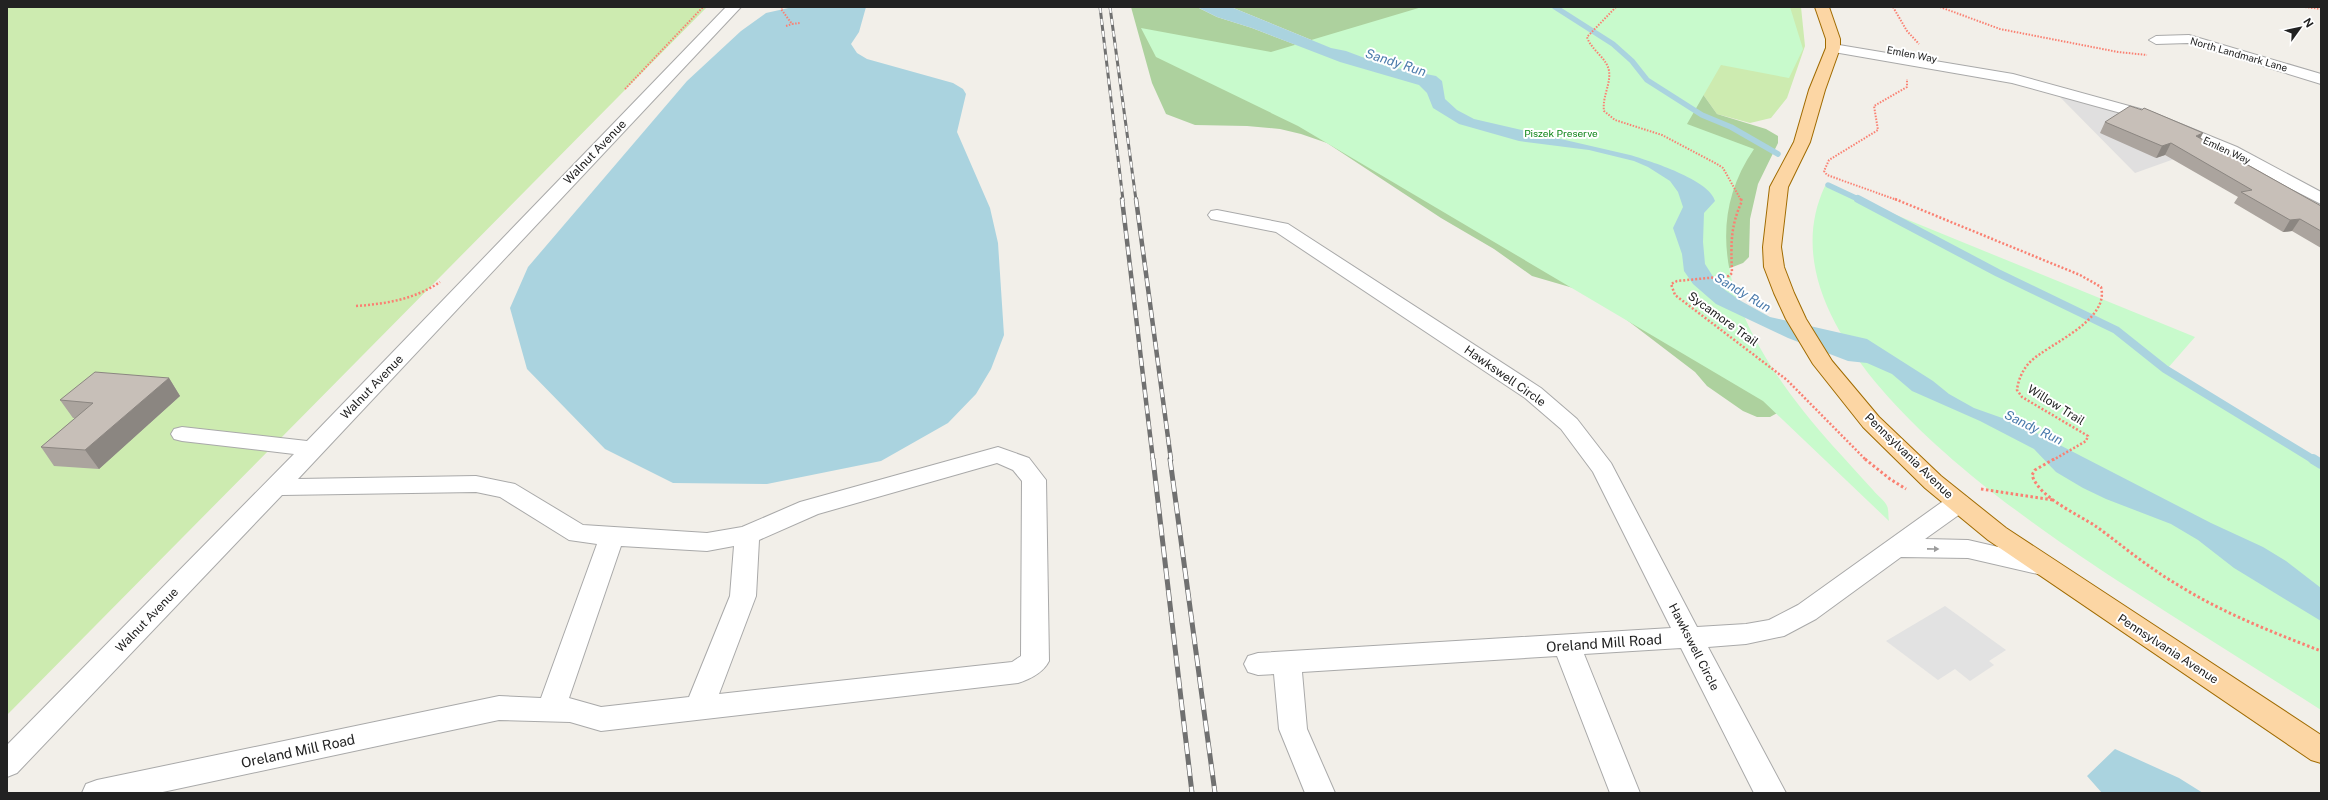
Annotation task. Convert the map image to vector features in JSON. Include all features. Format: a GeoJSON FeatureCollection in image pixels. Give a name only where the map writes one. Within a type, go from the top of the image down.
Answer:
{"type":"FeatureCollection","features":[{"type":"Feature","properties":{"kind":"main road"},"geometry":{"type":"LineString","coordinates":[[1822,7],[1833,44]]}},
{"type":"Feature","properties":{"kind":"main road","name":"Pennsylvania Avenue"},"geometry":{"type":"LineString","coordinates":[[1833,44],[1816,90],[1802,142],[1779,187],[1772,254],[1774,267],[1796,319],[1824,364],[1871,422],[1933,482],[1966,496],[2042,566],[2321,751]]}},
{"type":"Feature","properties":{"kind":"street","name":"Walnut Avenue"},"geometry":{"type":"LineString","coordinates":[[7,764],[276,487],[734,7]]}},
{"type":"Feature","properties":{"kind":"street","name":"North Landmark Lane"},"geometry":{"type":"LineString","coordinates":[[2156,40],[2189,39],[2321,79]]}},
{"type":"Feature","properties":{"kind":"street","name":"Emlen Way"},"geometry":{"type":"LineString","coordinates":[[1833,44],[2013,79],[2145,115],[2231,150],[2321,199]]}},
{"type":"Feature","properties":{"kind":"street","name":"Hawkswell Circle"},"geometry":{"type":"LineString","coordinates":[[1217,215],[1282,228],[1533,393],[1569,424],[1603,469],[1764,783],[1772,793]]}},
{"type":"Feature","properties":{"kind":"street"},"geometry":{"type":"LineString","coordinates":[[182,434],[312,449]]}},
{"type":"Feature","properties":{"kind":"street","name":"Oreland Mill Road"},"geometry":{"type":"LineString","coordinates":[[97,793],[499,708],[570,710],[601,718],[1018,672],[1035,661],[1034,480],[1021,464],[998,455],[847,496],[809,508],[746,535]]}},
{"type":"Feature","properties":{"kind":"street"},"geometry":{"type":"LineString","coordinates":[[276,487],[476,484],[507,490],[578,534],[707,542],[746,535],[743,596],[699,708]]}},
{"type":"Feature","properties":{"kind":"street","name":"Oreland Mill Road"},"geometry":{"type":"LineString","coordinates":[[1258,664],[1746,634],[1775,629],[1807,612],[1966,496]]}},
{"type":"Feature","properties":{"kind":"street"},"geometry":{"type":"LineString","coordinates":[[551,710],[612,536]]}},
{"type":"Feature","properties":{"kind":"street"},"geometry":{"type":"LineString","coordinates":[[1894,548],[1968,549],[2042,566]]}},
{"type":"Feature","properties":{"kind":"street"},"geometry":{"type":"LineString","coordinates":[[1567,646],[1625,793]]}},
{"type":"Feature","properties":{"kind":"street"},"geometry":{"type":"LineString","coordinates":[[1287,663],[1293,729],[1320,793]]}},
{"type":"Feature","properties":{"kind":"path"},"geometry":{"type":"LineString","coordinates":[[623,92],[703,7]]}},
{"type":"Feature","properties":{"kind":"path"},"geometry":{"type":"LineString","coordinates":[[782,7],[781,9],[792,24]]}},
{"type":"Feature","properties":{"kind":"path","name":"Sycamore Trail"},"geometry":{"type":"LineString","coordinates":[[1616,7],[1588,34],[1588,42],[1591,48],[1608,67],[1609,73],[1603,99],[1604,111],[1615,120],[1662,135],[1717,164],[1723,168],[1740,196],[1740,208],[1734,219],[1731,239],[1733,268],[1729,276],[1677,281],[1671,284],[1675,295],[1756,354],[1819,410],[1880,472],[1910,491]]}},
{"type":"Feature","properties":{"kind":"path"},"geometry":{"type":"LineString","coordinates":[[1893,7],[1907,31],[1927,53],[1926,61]]}},
{"type":"Feature","properties":{"kind":"path"},"geometry":{"type":"LineString","coordinates":[[1940,7],[2000,29],[2118,52],[2145,55]]}},
{"type":"Feature","properties":{"kind":"path"},"geometry":{"type":"LineString","coordinates":[[2305,7],[2321,10]]}},
{"type":"Feature","properties":{"kind":"path"},"geometry":{"type":"LineString","coordinates":[[786,26],[800,23]]}},
{"type":"Feature","properties":{"kind":"path","name":"Willow Trail"},"geometry":{"type":"LineString","coordinates":[[1926,61],[1920,73],[1906,79],[1907,86],[1901,92],[1881,100],[1874,106],[1878,130],[1829,160],[1824,171],[1835,179],[1886,195],[2092,280],[2100,286],[2103,292],[2102,299],[2086,321],[2073,334],[2030,361],[2017,384],[2017,390],[2034,405],[2088,436],[2086,441],[2035,470],[2032,475],[2034,482],[2053,500],[2096,526],[2146,564],[2191,593],[2243,620],[2321,651]]}},
{"type":"Feature","properties":{"kind":"path"},"geometry":{"type":"LineString","coordinates":[[356,306],[374,305],[417,295],[444,279]]}},
{"type":"Feature","properties":{"kind":"path"},"geometry":{"type":"LineString","coordinates":[[1966,496],[2053,500]]}},
{"type":"Feature","properties":{"kind":"shaded area"},"geometry":{"type":"Polygon","coordinates":[[[2058,95],[2128,115],[2208,147],[2135,173],[2058,95]]]}},
{"type":"Feature","properties":{"kind":"shaded area"},"geometry":{"type":"Polygon","coordinates":[[[1945,606],[2006,650],[1989,661],[1994,665],[1970,681],[1955,669],[1938,680],[1886,641],[1945,606]]]}},
{"type":"Feature","properties":{"kind":"green space"},"geometry":{"type":"Polygon","coordinates":[[[7,7],[707,7],[7,715],[7,7]]]}},
{"type":"Feature","properties":{"kind":"green space"},"geometry":{"type":"Polygon","coordinates":[[[1131,7],[1197,7],[1217,17],[1252,28],[1299,46],[1779,412],[1770,417],[1757,417],[1743,411],[1707,386],[1695,372],[1619,314],[1580,290],[1532,276],[1494,249],[1441,218],[1327,143],[1301,134],[1280,129],[1247,126],[1195,125],[1166,114],[1152,83],[1131,7]]]}},
{"type":"Feature","properties":{"kind":"green space"},"geometry":{"type":"Polygon","coordinates":[[[1231,7],[1595,7],[1702,93],[1717,114],[1766,129],[1778,136],[1778,143],[1758,184],[1750,219],[1749,257],[1743,263],[1712,275],[1331,48],[1231,7]]]}},
{"type":"Feature","properties":{"kind":"green space","name":"Piszek Preserve"},"geometry":{"type":"Polygon","coordinates":[[[1422,7],[1790,7],[1803,49],[1789,78],[1721,65],[1687,124],[1754,149],[1734,188],[1726,228],[1729,267],[1740,306],[1758,344],[1780,380],[1832,445],[1885,502],[1888,508],[1889,521],[1763,401],[1298,126],[1156,57],[1141,28],[1271,52],[1422,7]]]}},
{"type":"Feature","properties":{"kind":"green space"},"geometry":{"type":"Polygon","coordinates":[[[1595,7],[1801,7],[1805,46],[1787,98],[1771,118],[1750,123],[1717,114],[1702,93],[1595,7]]]}},
{"type":"Feature","properties":{"kind":"green space"},"geometry":{"type":"Polygon","coordinates":[[[1825,186],[2195,337],[2167,369],[2212,402],[2321,461],[2321,710],[2058,541],[1991,491],[1926,435],[1870,375],[1830,313],[1813,249],[1825,186]]]}},
{"type":"Feature","properties":{"kind":"water"},"geometry":{"type":"Polygon","coordinates":[[[793,7],[866,7],[859,32],[851,44],[857,53],[867,59],[953,83],[963,89],[966,94],[957,132],[990,208],[998,243],[1004,335],[991,369],[976,394],[948,423],[881,461],[767,484],[673,483],[605,449],[527,369],[510,308],[528,267],[687,81],[741,31],[766,13],[793,7]]]}},
{"type":"Feature","properties":{"kind":"water"},"geometry":{"type":"Polygon","coordinates":[[[1197,7],[1231,7],[1331,48],[1346,51],[1386,66],[1436,76],[1442,81],[1445,99],[1457,110],[1474,119],[1630,155],[1678,172],[1691,179],[1711,193],[1715,201],[1704,213],[1703,242],[1705,264],[1725,290],[1741,301],[1770,317],[1867,339],[1933,381],[1949,394],[1974,408],[2019,424],[2211,523],[2263,547],[2286,561],[2321,588],[2321,621],[2234,568],[2198,540],[2171,524],[2106,499],[2083,488],[2056,472],[2034,449],[1980,421],[1912,391],[1892,374],[1867,363],[1848,361],[1788,338],[1716,304],[1693,284],[1684,271],[1682,254],[1673,228],[1683,207],[1678,192],[1670,181],[1648,167],[1634,161],[1589,150],[1519,141],[1459,124],[1433,108],[1427,93],[1419,85],[1340,62],[1252,28],[1217,17],[1197,7]]]}},
{"type":"Feature","properties":{"kind":"water"},"geometry":{"type":"Polygon","coordinates":[[[2115,749],[2179,778],[2203,793],[2102,793],[2087,776],[2115,749]]]}},
{"type":"Feature","properties":{"kind":"building"},"geometry":{"type":"Polygon","coordinates":[[[2130,106],[2142,110],[2144,108],[2203,133],[2196,136],[2321,206],[2321,231],[2300,219],[2290,220],[2241,192],[2252,190],[2171,143],[2162,146],[2105,122],[2130,106]]]}},
{"type":"Feature","properties":{"kind":"building"},"geometry":{"type":"Polygon","coordinates":[[[95,372],[169,378],[85,450],[41,447],[93,403],[60,400],[95,372]]]}},
{"type":"Feature","properties":{"kind":"waterway"},"geometry":{"type":"LineString","coordinates":[[1555,7],[1613,44],[1632,61],[1647,80],[1702,115],[1731,127],[1778,154]]}},
{"type":"Feature","properties":{"kind":"waterway"},"geometry":{"type":"LineString","coordinates":[[1828,185],[1859,200]]}},
{"type":"Feature","properties":{"kind":"waterway"},"geometry":{"type":"LineString","coordinates":[[1859,200],[1998,273],[2116,330],[2165,369],[2314,460]]}},
{"type":"Feature","properties":{"kind":"waterway"},"geometry":{"type":"LineString","coordinates":[[2313,459],[2321,464]]}},
{"type":"Feature","properties":{"kind":"railway"},"geometry":{"type":"LineString","coordinates":[[1100,7],[1123,200]]}},
{"type":"Feature","properties":{"kind":"railway"},"geometry":{"type":"LineString","coordinates":[[1110,7],[1136,200]]}},
{"type":"Feature","properties":{"kind":"railway"},"geometry":{"type":"LineString","coordinates":[[1122,199],[1153,460]]}},
{"type":"Feature","properties":{"kind":"railway"},"geometry":{"type":"LineString","coordinates":[[1136,199],[1171,460]]}},
{"type":"Feature","properties":{"kind":"railway"},"geometry":{"type":"LineString","coordinates":[[1153,459],[1192,793]]}},
{"type":"Feature","properties":{"kind":"railway"},"geometry":{"type":"LineString","coordinates":[[1170,459],[1215,793]]}},
{"type":"Feature","properties":{"kind":"water label","name":"Sandy Run"},"geometry":{"type":"Point","coordinates":[1396,62]}},
{"type":"Feature","properties":{"kind":"water label","name":"Sandy Run"},"geometry":{"type":"Point","coordinates":[1743,292]}},
{"type":"Feature","properties":{"kind":"water label","name":"Sandy Run"},"geometry":{"type":"Point","coordinates":[2034,427]}}]}
